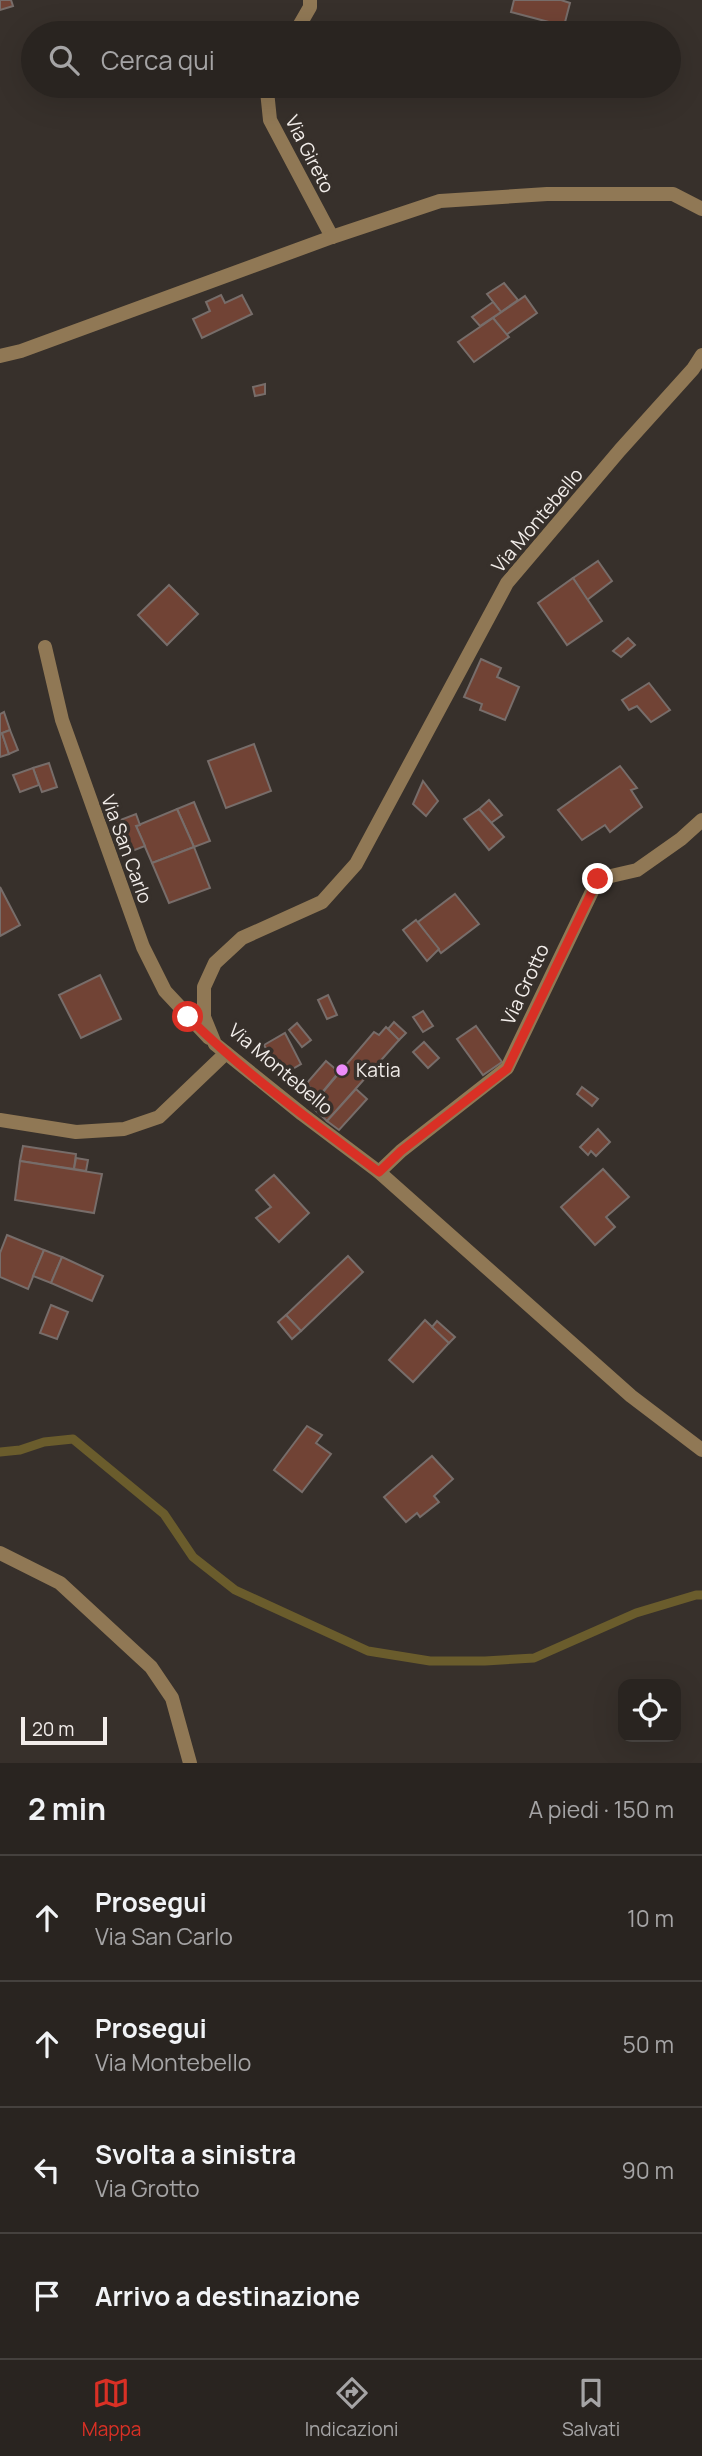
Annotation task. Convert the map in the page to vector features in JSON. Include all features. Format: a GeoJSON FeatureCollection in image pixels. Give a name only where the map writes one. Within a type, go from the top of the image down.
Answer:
{"type":"FeatureCollection","features":[{"type":"Feature","properties":{"kind":"street"},"geometry":{"type":"LineString","coordinates":[[302,21],[310,7],[310,0]]}},
{"type":"Feature","properties":{"kind":"street","name":"Via Gireto"},"geometry":{"type":"LineString","coordinates":[[268,98],[270,120],[332,237]]}},
{"type":"Feature","properties":{"kind":"street"},"geometry":{"type":"LineString","coordinates":[[0,356],[22,351],[332,237],[440,201],[547,194],[673,194],[702,208]]}},
{"type":"Feature","properties":{"kind":"street","name":"Via Montebello"},"geometry":{"type":"LineString","coordinates":[[702,355],[693,369],[507,583],[356,864],[322,902],[242,938],[215,963],[204,987],[204,1017],[221,1048],[379,1172],[631,1396],[702,1450]]}},
{"type":"Feature","properties":{"kind":"street","name":"Via San Carlo"},"geometry":{"type":"LineString","coordinates":[[45,647],[62,720],[143,947],[165,991],[221,1048]]}},
{"type":"Feature","properties":{"kind":"street","name":"Via Grotto"},"geometry":{"type":"LineString","coordinates":[[379,1172],[401,1151],[507,1069],[598,879],[637,870],[681,839],[702,820]]}},
{"type":"Feature","properties":{"kind":"street"},"geometry":{"type":"LineString","coordinates":[[0,1120],[76,1132],[124,1129],[159,1117],[221,1048]]}},
{"type":"Feature","properties":{"kind":"street"},"geometry":{"type":"LineString","coordinates":[[0,1553],[61,1583],[151,1667],[172,1698],[190,1763]]}},
{"type":"Feature","properties":{"kind":"building"},"geometry":{"type":"Polygon","coordinates":[[[0,0],[11,0],[13,6],[0,10],[0,0]]]}},
{"type":"Feature","properties":{"kind":"building"},"geometry":{"type":"Polygon","coordinates":[[[514,0],[561,0],[570,3],[565,21],[545,21],[511,12],[514,0]]]}},
{"type":"Feature","properties":{"kind":"building"},"geometry":{"type":"Polygon","coordinates":[[[504,283],[518,300],[501,312],[487,294],[504,283]]]}},
{"type":"Feature","properties":{"kind":"building"},"geometry":{"type":"Polygon","coordinates":[[[221,295],[225,303],[242,295],[252,314],[202,338],[193,319],[210,311],[206,302],[221,295]]]}},
{"type":"Feature","properties":{"kind":"building"},"geometry":{"type":"Polygon","coordinates":[[[525,296],[537,313],[506,335],[493,318],[525,296]]]}},
{"type":"Feature","properties":{"kind":"building"},"geometry":{"type":"Polygon","coordinates":[[[493,302],[501,312],[480,326],[472,317],[493,302]]]}},
{"type":"Feature","properties":{"kind":"building"},"geometry":{"type":"Polygon","coordinates":[[[493,318],[509,337],[474,362],[458,342],[493,318]]]}},
{"type":"Feature","properties":{"kind":"building"},"geometry":{"type":"Polygon","coordinates":[[[265,384],[265,394],[255,396],[253,387],[265,384]]]}},
{"type":"Feature","properties":{"kind":"building"},"geometry":{"type":"Polygon","coordinates":[[[598,561],[612,581],[587,600],[573,578],[598,561]]]}},
{"type":"Feature","properties":{"kind":"building"},"geometry":{"type":"Polygon","coordinates":[[[573,578],[602,621],[567,645],[538,603],[573,578]]]}},
{"type":"Feature","properties":{"kind":"building"},"geometry":{"type":"Polygon","coordinates":[[[169,585],[198,614],[167,645],[138,615],[169,585]]]}},
{"type":"Feature","properties":{"kind":"building"},"geometry":{"type":"Polygon","coordinates":[[[628,638],[635,645],[621,657],[613,651],[628,638]]]}},
{"type":"Feature","properties":{"kind":"building"},"geometry":{"type":"Polygon","coordinates":[[[481,659],[501,668],[497,677],[519,687],[505,720],[480,710],[482,704],[464,697],[481,659]]]}},
{"type":"Feature","properties":{"kind":"building"},"geometry":{"type":"Polygon","coordinates":[[[649,683],[670,710],[651,722],[637,706],[629,710],[622,700],[649,683]]]}},
{"type":"Feature","properties":{"kind":"building"},"geometry":{"type":"Polygon","coordinates":[[[4,712],[10,730],[2,733],[9,754],[0,757],[0,714],[4,712]]]}},
{"type":"Feature","properties":{"kind":"building"},"geometry":{"type":"Polygon","coordinates":[[[10,730],[18,750],[9,754],[2,733],[10,730]]]}},
{"type":"Feature","properties":{"kind":"building"},"geometry":{"type":"Polygon","coordinates":[[[254,744],[271,791],[226,808],[208,761],[254,744]]]}},
{"type":"Feature","properties":{"kind":"building"},"geometry":{"type":"Polygon","coordinates":[[[49,763],[57,787],[42,792],[33,768],[49,763]]]}},
{"type":"Feature","properties":{"kind":"building"},"geometry":{"type":"Polygon","coordinates":[[[620,766],[637,788],[631,790],[642,807],[610,832],[605,825],[582,840],[558,810],[620,766]]]}},
{"type":"Feature","properties":{"kind":"building"},"geometry":{"type":"Polygon","coordinates":[[[33,768],[39,785],[20,792],[13,775],[33,768]]]}},
{"type":"Feature","properties":{"kind":"building"},"geometry":{"type":"Polygon","coordinates":[[[423,781],[438,801],[426,816],[413,804],[423,781]]]}},
{"type":"Feature","properties":{"kind":"building"},"geometry":{"type":"Polygon","coordinates":[[[489,800],[502,815],[491,823],[479,809],[489,800]]]}},
{"type":"Feature","properties":{"kind":"building"},"geometry":{"type":"Polygon","coordinates":[[[194,802],[210,841],[194,847],[177,809],[194,802]]]}},
{"type":"Feature","properties":{"kind":"building"},"geometry":{"type":"Polygon","coordinates":[[[177,809],[194,847],[152,863],[136,826],[177,809]]]}},
{"type":"Feature","properties":{"kind":"building"},"geometry":{"type":"Polygon","coordinates":[[[479,809],[504,837],[489,850],[464,819],[479,809]]]}},
{"type":"Feature","properties":{"kind":"building"},"geometry":{"type":"Polygon","coordinates":[[[136,814],[140,825],[136,826],[145,846],[127,853],[115,822],[136,814]]]}},
{"type":"Feature","properties":{"kind":"building"},"geometry":{"type":"Polygon","coordinates":[[[194,847],[210,888],[169,903],[152,863],[194,847]]]}},
{"type":"Feature","properties":{"kind":"building"},"geometry":{"type":"Polygon","coordinates":[[[0,887],[20,925],[0,936],[0,887]]]}},
{"type":"Feature","properties":{"kind":"building"},"geometry":{"type":"Polygon","coordinates":[[[455,894],[479,924],[441,953],[418,922],[455,894]]]}},
{"type":"Feature","properties":{"kind":"building"},"geometry":{"type":"Polygon","coordinates":[[[416,920],[439,949],[427,961],[403,930],[416,920]]]}},
{"type":"Feature","properties":{"kind":"building"},"geometry":{"type":"Polygon","coordinates":[[[100,975],[121,1019],[81,1038],[59,995],[100,975]]]}},
{"type":"Feature","properties":{"kind":"building"},"geometry":{"type":"Polygon","coordinates":[[[328,995],[337,1015],[327,1019],[318,1000],[328,995]]]}},
{"type":"Feature","properties":{"kind":"building"},"geometry":{"type":"Polygon","coordinates":[[[423,1011],[433,1026],[423,1032],[413,1017],[423,1011]]]}},
{"type":"Feature","properties":{"kind":"building"},"geometry":{"type":"Polygon","coordinates":[[[394,1022],[406,1033],[399,1040],[388,1029],[394,1022]]]}},
{"type":"Feature","properties":{"kind":"building"},"geometry":{"type":"Polygon","coordinates":[[[297,1023],[311,1040],[302,1047],[289,1030],[297,1023]]]}},
{"type":"Feature","properties":{"kind":"building"},"geometry":{"type":"Polygon","coordinates":[[[476,1026],[502,1062],[483,1075],[457,1039],[476,1026]]]}},
{"type":"Feature","properties":{"kind":"building"},"geometry":{"type":"Polygon","coordinates":[[[386,1027],[399,1040],[327,1121],[311,1106],[374,1032],[379,1035],[386,1027]]]}},
{"type":"Feature","properties":{"kind":"building"},"geometry":{"type":"Polygon","coordinates":[[[285,1033],[301,1064],[282,1075],[264,1045],[285,1033]]]}},
{"type":"Feature","properties":{"kind":"building"},"geometry":{"type":"Polygon","coordinates":[[[424,1042],[439,1058],[428,1068],[413,1052],[424,1042]]]}},
{"type":"Feature","properties":{"kind":"building"},"geometry":{"type":"Polygon","coordinates":[[[326,1061],[339,1072],[320,1095],[306,1084],[326,1061]]]}},
{"type":"Feature","properties":{"kind":"building"},"geometry":{"type":"Polygon","coordinates":[[[582,1087],[598,1099],[592,1106],[577,1094],[582,1087]]]}},
{"type":"Feature","properties":{"kind":"building"},"geometry":{"type":"Polygon","coordinates":[[[356,1089],[367,1099],[339,1130],[327,1121],[356,1089]]]}},
{"type":"Feature","properties":{"kind":"building"},"geometry":{"type":"Polygon","coordinates":[[[598,1129],[610,1142],[596,1156],[591,1151],[588,1155],[580,1147],[598,1129]]]}},
{"type":"Feature","properties":{"kind":"building"},"geometry":{"type":"Polygon","coordinates":[[[23,1146],[76,1154],[74,1169],[20,1161],[23,1146]]]}},
{"type":"Feature","properties":{"kind":"building"},"geometry":{"type":"Polygon","coordinates":[[[76,1158],[88,1160],[86,1171],[74,1169],[76,1158]]]}},
{"type":"Feature","properties":{"kind":"building"},"geometry":{"type":"Polygon","coordinates":[[[20,1161],[102,1174],[94,1213],[15,1200],[20,1161]]]}},
{"type":"Feature","properties":{"kind":"building"},"geometry":{"type":"Polygon","coordinates":[[[603,1169],[629,1197],[606,1217],[615,1227],[595,1245],[561,1207],[603,1169]]]}},
{"type":"Feature","properties":{"kind":"building"},"geometry":{"type":"Polygon","coordinates":[[[274,1175],[309,1213],[279,1242],[256,1218],[271,1207],[256,1190],[274,1175]]]}},
{"type":"Feature","properties":{"kind":"building"},"geometry":{"type":"Polygon","coordinates":[[[7,1235],[44,1250],[28,1289],[0,1277],[0,1253],[7,1235]]]}},
{"type":"Feature","properties":{"kind":"building"},"geometry":{"type":"Polygon","coordinates":[[[44,1250],[62,1257],[51,1283],[33,1276],[44,1250]]]}},
{"type":"Feature","properties":{"kind":"building"},"geometry":{"type":"Polygon","coordinates":[[[348,1256],[363,1272],[301,1331],[286,1315],[348,1256]]]}},
{"type":"Feature","properties":{"kind":"building"},"geometry":{"type":"Polygon","coordinates":[[[62,1257],[103,1276],[92,1301],[51,1283],[62,1257]]]}},
{"type":"Feature","properties":{"kind":"building"},"geometry":{"type":"Polygon","coordinates":[[[51,1305],[68,1312],[57,1339],[40,1333],[51,1305]]]}},
{"type":"Feature","properties":{"kind":"building"},"geometry":{"type":"Polygon","coordinates":[[[286,1315],[301,1331],[292,1339],[278,1322],[286,1315]]]}},
{"type":"Feature","properties":{"kind":"building"},"geometry":{"type":"Polygon","coordinates":[[[425,1320],[449,1343],[413,1382],[389,1360],[425,1320]]]}},
{"type":"Feature","properties":{"kind":"building"},"geometry":{"type":"Polygon","coordinates":[[[437,1321],[455,1337],[449,1343],[432,1327],[437,1321]]]}},
{"type":"Feature","properties":{"kind":"building"},"geometry":{"type":"Polygon","coordinates":[[[307,1426],[322,1435],[316,1443],[331,1454],[302,1492],[274,1470],[307,1426]]]}},
{"type":"Feature","properties":{"kind":"building"},"geometry":{"type":"Polygon","coordinates":[[[432,1456],[453,1479],[434,1496],[439,1502],[420,1517],[417,1513],[406,1522],[384,1497],[432,1456]]]}},
{"type":"Feature","properties":{"kind":"waterway"},"geometry":{"type":"LineString","coordinates":[[0,1452],[20,1450],[44,1442],[73,1439],[164,1514],[193,1557],[235,1590],[368,1651],[430,1661],[534,1658],[636,1613],[702,1595]]}},
{"type":"Feature","properties":{"kind":"place","name":"Katia"},"geometry":{"type":"Point","coordinates":[342,1070]}},
{"type":"Feature","properties":{"kind":"route"},"geometry":{"type":"LineString","coordinates":[[188,1017],[215,1044],[379,1172],[401,1151],[507,1069],[598,879]]}}]}
